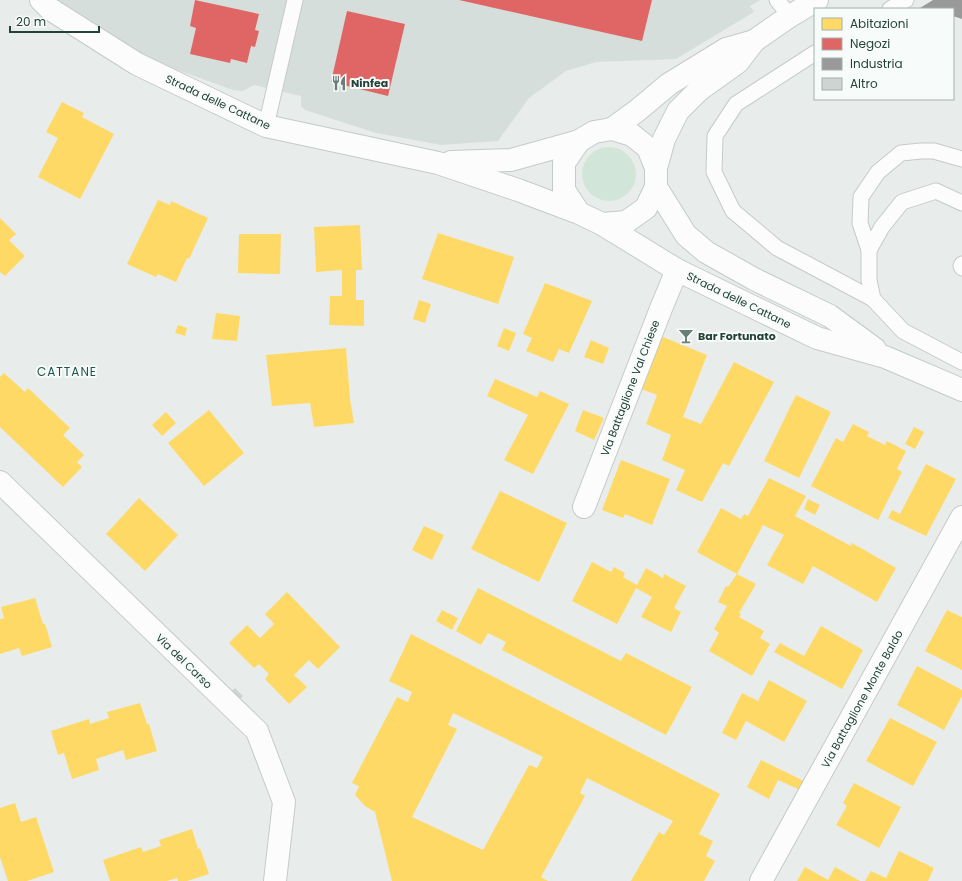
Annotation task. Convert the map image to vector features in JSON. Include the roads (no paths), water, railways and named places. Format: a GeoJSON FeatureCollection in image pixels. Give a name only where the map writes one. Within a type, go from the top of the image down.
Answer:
{"type":"FeatureCollection","features":[{"type":"Feature","properties":{"kind":"street","name":"Strada delle Cattane"},"geometry":{"type":"LineString","coordinates":[[41,0],[50,10],[137,64],[266,126],[438,163],[518,190],[579,213]]}},
{"type":"Feature","properties":{"kind":"street"},"geometry":{"type":"LineString","coordinates":[[656,177],[648,148],[632,135],[612,129],[594,132],[579,140],[564,164],[564,190],[579,213],[602,224],[626,222],[646,208],[656,177],[664,139],[678,111],[699,90],[738,62],[754,41],[784,8],[817,0]]}},
{"type":"Feature","properties":{"kind":"street"},"geometry":{"type":"LineString","coordinates":[[612,129],[669,84],[726,49],[754,41]]}},
{"type":"Feature","properties":{"kind":"street","name":"Strada delle Cattane"},"geometry":{"type":"LineString","coordinates":[[438,163],[511,160],[579,140]]}},
{"type":"Feature","properties":{"kind":"street","name":"Strada delle Cattane"},"geometry":{"type":"LineString","coordinates":[[656,177],[686,235],[706,252],[754,279],[830,316],[885,357]]}},
{"type":"Feature","properties":{"kind":"street","name":"Strada delle Cattane"},"geometry":{"type":"LineString","coordinates":[[602,224],[677,270],[817,338],[885,357],[962,390]]}},
{"type":"Feature","properties":{"kind":"street","name":"Via Battaglione Val Chiese"},"geometry":{"type":"LineString","coordinates":[[584,507],[677,270]]}},
{"type":"Feature","properties":{"kind":"street","name":"Via del Carso"},"geometry":{"type":"LineString","coordinates":[[0,482],[257,731],[284,802],[275,881]]}},
{"type":"Feature","properties":{"kind":"street","name":"Via Battaglione Monte Baldo"},"geometry":{"type":"LineString","coordinates":[[761,881],[962,517]]}},
{"type":"Feature","properties":{"kind":"lane"},"geometry":{"type":"LineString","coordinates":[[266,126],[295,0]]}},
{"type":"Feature","properties":{"kind":"lane"},"geometry":{"type":"LineString","coordinates":[[892,8],[906,0]]}},
{"type":"Feature","properties":{"kind":"lane"},"geometry":{"type":"LineString","coordinates":[[814,54],[736,104],[715,136],[714,172],[733,211],[777,248],[873,299],[903,330],[962,362]]}},
{"type":"Feature","properties":{"kind":"lane"},"geometry":{"type":"LineString","coordinates":[[873,299],[869,280],[868,250],[860,223],[861,197],[878,172],[901,153],[934,151],[962,159]]}},
{"type":"Feature","properties":{"kind":"lane"},"geometry":{"type":"LineString","coordinates":[[868,250],[882,227],[902,202],[936,191],[962,203]]}},
{"type":"Feature","properties":{"kind":"lane"},"geometry":{"type":"LineString","coordinates":[[962,264],[962,268]]}},
{"type":"Feature","properties":{"kind":"place","name":"Ninfea"},"geometry":{"type":"Point","coordinates":[339,83]}},
{"type":"Feature","properties":{"kind":"place","name":"Bar Fortunato"},"geometry":{"type":"Point","coordinates":[686,336]}},
{"type":"Feature","properties":{"kind":"district","name":"CATTANE"},"geometry":{"type":"Point","coordinates":[67,372]}}]}
